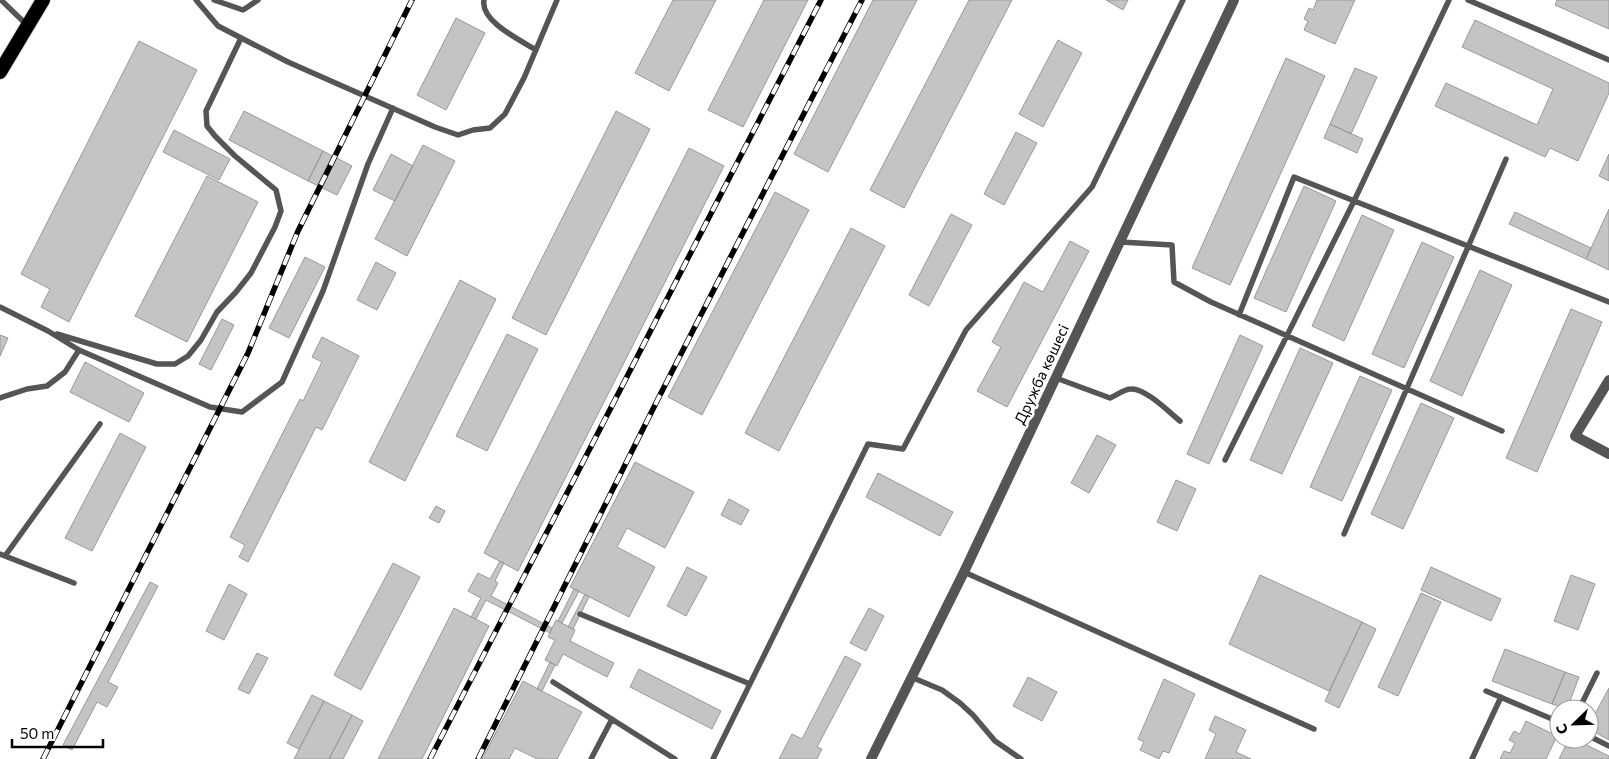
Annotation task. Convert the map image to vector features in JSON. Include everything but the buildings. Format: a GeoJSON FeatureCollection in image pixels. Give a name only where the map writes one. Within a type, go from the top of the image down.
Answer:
{"type":"FeatureCollection","features":[{"type":"Feature","properties":{"kind":"highway"},"geometry":{"type":"LineString","coordinates":[[0,72],[43,0]]}},
{"type":"Feature","properties":{"kind":"street","name":"Дружба көшесі"},"geometry":{"type":"LineString","coordinates":[[870,759],[964,572],[1234,0]]}},
{"type":"Feature","properties":{"kind":"street"},"geometry":{"type":"LineString","coordinates":[[1609,380],[1575,436],[1609,454]]}},
{"type":"Feature","properties":{"kind":"lane"},"geometry":{"type":"LineString","coordinates":[[1,0],[27,25]]}},
{"type":"Feature","properties":{"kind":"lane"},"geometry":{"type":"LineString","coordinates":[[196,0],[218,26],[240,38],[288,62],[435,127],[458,135],[473,130],[490,128],[505,114],[524,78],[557,0]]}},
{"type":"Feature","properties":{"kind":"lane"},"geometry":{"type":"LineString","coordinates":[[214,0],[243,10],[258,0]]}},
{"type":"Feature","properties":{"kind":"lane"},"geometry":{"type":"LineString","coordinates":[[484,0],[483,6],[487,15],[499,26],[536,50]]}},
{"type":"Feature","properties":{"kind":"lane"},"geometry":{"type":"LineString","coordinates":[[713,759],[868,444],[903,449],[966,330],[1092,187],[1183,0]]}},
{"type":"Feature","properties":{"kind":"lane"},"geometry":{"type":"LineString","coordinates":[[1225,460],[1354,201],[1448,0]]}},
{"type":"Feature","properties":{"kind":"lane"},"geometry":{"type":"LineString","coordinates":[[1468,0],[1609,60]]}},
{"type":"Feature","properties":{"kind":"lane"},"geometry":{"type":"LineString","coordinates":[[48,331],[157,364],[175,364],[188,356],[201,340],[217,312],[236,292],[250,273],[275,227],[281,211],[278,197],[276,190],[235,156],[215,136],[207,126],[206,112],[240,38]]}},
{"type":"Feature","properties":{"kind":"lane"},"geometry":{"type":"LineString","coordinates":[[0,307],[48,331],[79,350],[210,407],[242,412],[282,382],[323,291],[368,164],[393,108]]}},
{"type":"Feature","properties":{"kind":"lane"},"geometry":{"type":"LineString","coordinates":[[1344,534],[1506,160]]}},
{"type":"Feature","properties":{"kind":"lane"},"geometry":{"type":"LineString","coordinates":[[1239,315],[1294,177],[1609,302]]}},
{"type":"Feature","properties":{"kind":"lane"},"geometry":{"type":"LineString","coordinates":[[1121,242],[1172,245],[1174,282],[1239,315],[1502,431]]}},
{"type":"Feature","properties":{"kind":"lane"},"geometry":{"type":"LineString","coordinates":[[0,398],[27,389],[47,386],[65,372],[79,350]]}},
{"type":"Feature","properties":{"kind":"lane"},"geometry":{"type":"LineString","coordinates":[[1056,378],[1110,398],[1124,391],[1132,389],[1141,390],[1180,421]]}},
{"type":"Feature","properties":{"kind":"lane"},"geometry":{"type":"LineString","coordinates":[[74,583],[2,555],[100,424]]}},
{"type":"Feature","properties":{"kind":"lane"},"geometry":{"type":"LineString","coordinates":[[964,572],[1314,729]]}},
{"type":"Feature","properties":{"kind":"lane"},"geometry":{"type":"LineString","coordinates":[[580,614],[750,684]]}},
{"type":"Feature","properties":{"kind":"lane"},"geometry":{"type":"LineString","coordinates":[[1584,699],[1597,673]]}},
{"type":"Feature","properties":{"kind":"lane"},"geometry":{"type":"LineString","coordinates":[[911,677],[942,690],[960,703],[995,741],[1021,759]]}},
{"type":"Feature","properties":{"kind":"lane"},"geometry":{"type":"LineString","coordinates":[[553,682],[675,759]]}},
{"type":"Feature","properties":{"kind":"lane"},"geometry":{"type":"LineString","coordinates":[[1486,691],[1549,718]]}},
{"type":"Feature","properties":{"kind":"lane"},"geometry":{"type":"LineString","coordinates":[[1472,759],[1501,697]]}},
{"type":"Feature","properties":{"kind":"lane"},"geometry":{"type":"LineString","coordinates":[[591,759],[612,719]]}},
{"type":"Feature","properties":{"kind":"railway"},"geometry":{"type":"LineString","coordinates":[[43,759],[248,353],[298,231],[412,0]]}},
{"type":"Feature","properties":{"kind":"railway"},"geometry":{"type":"LineString","coordinates":[[430,759],[821,0]]}},
{"type":"Feature","properties":{"kind":"railway"},"geometry":{"type":"LineString","coordinates":[[478,759],[660,395],[862,0]]}}]}
